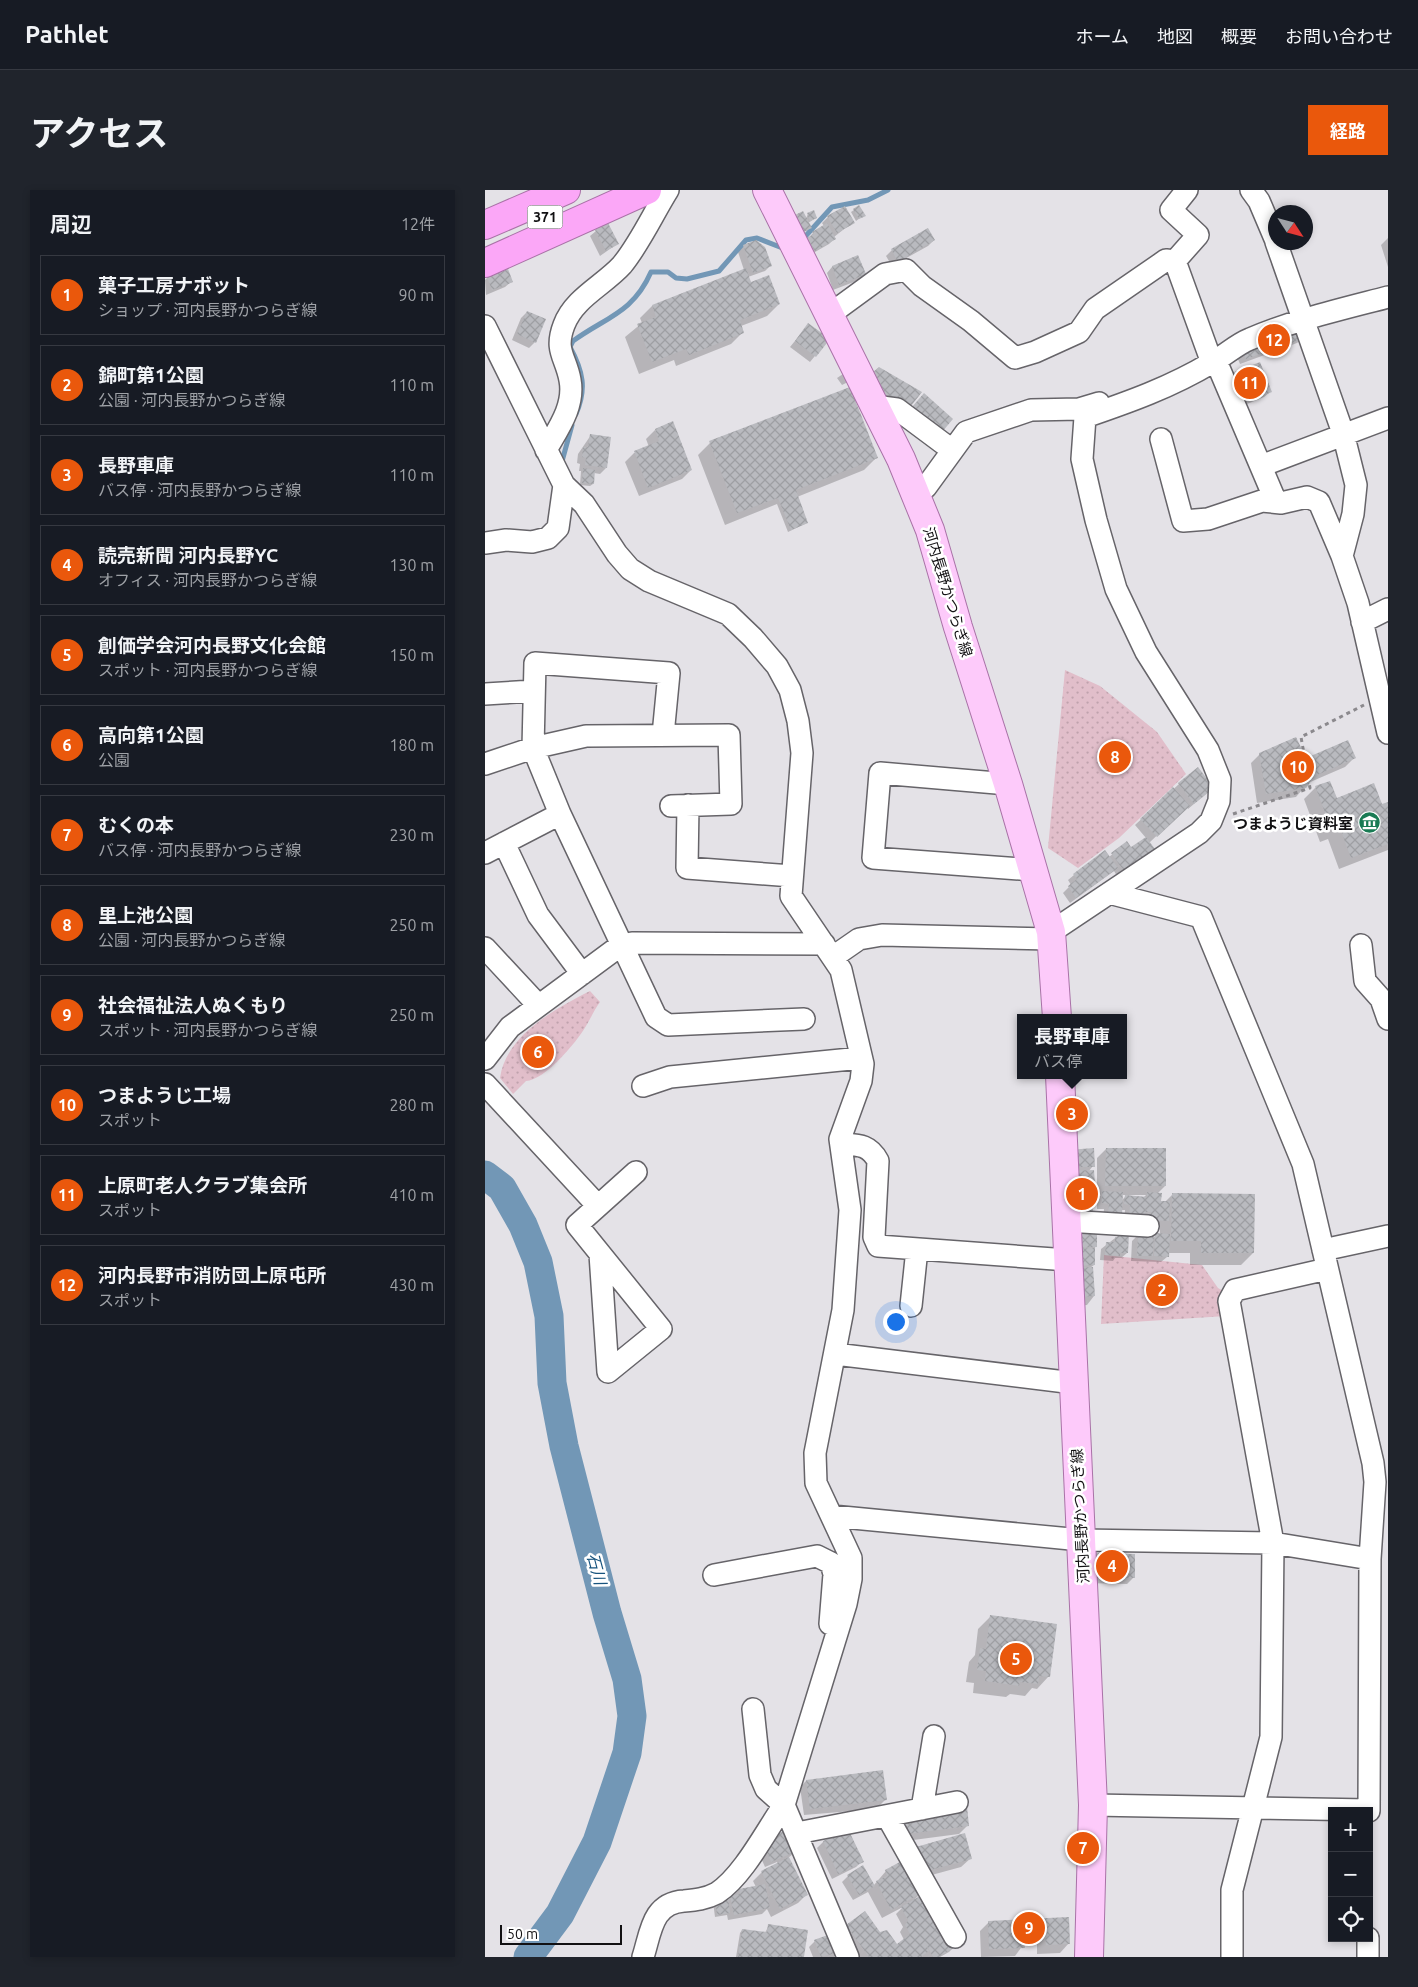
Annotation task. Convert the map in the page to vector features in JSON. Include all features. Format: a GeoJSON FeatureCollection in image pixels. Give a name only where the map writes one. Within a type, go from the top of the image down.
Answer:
{"type":"FeatureCollection","features":[{"type":"Feature","properties":{"kind":"highway"},"geometry":{"type":"LineString","coordinates":[[485,225],[566,190]]}},
{"type":"Feature","properties":{"kind":"highway","name":"371"},"geometry":{"type":"LineString","coordinates":[[485,243],[605,190]]}},
{"type":"Feature","properties":{"kind":"highway"},"geometry":{"type":"LineString","coordinates":[[485,262],[647,190]]}},
{"type":"Feature","properties":{"kind":"main road","name":"河内長野かつらぎ線"},"geometry":{"type":"LineString","coordinates":[[767,190],[874,406],[930,530],[958,627],[1008,784],[1051,935],[1057,1014]]}},
{"type":"Feature","properties":{"kind":"main road","name":"河内長野かつらぎ線"},"geometry":{"type":"LineString","coordinates":[[1060,1079],[1093,1804],[1089,1957]]}},
{"type":"Feature","properties":{"kind":"street"},"geometry":{"type":"LineString","coordinates":[[545,450],[561,425],[571,401],[570,379],[562,358],[560,340],[565,323],[580,302],[622,265],[668,190]]}},
{"type":"Feature","properties":{"kind":"street"},"geometry":{"type":"LineString","coordinates":[[1175,261],[1198,235],[1171,210],[1187,190]]}},
{"type":"Feature","properties":{"kind":"street"},"geometry":{"type":"LineString","coordinates":[[1251,190],[1259,201],[1268,223]]}},
{"type":"Feature","properties":{"kind":"street"},"geometry":{"type":"LineString","coordinates":[[1279,250],[1343,433],[1356,486],[1353,514],[1341,556]]}},
{"type":"Feature","properties":{"kind":"street"},"geometry":{"type":"LineString","coordinates":[[829,315],[885,274],[905,270],[922,286],[971,321],[1015,358],[1035,352],[1079,332],[1095,309],[1166,260],[1175,261]]}},
{"type":"Feature","properties":{"kind":"street"},"geometry":{"type":"LineString","coordinates":[[1175,261],[1214,362],[1276,502]]}},
{"type":"Feature","properties":{"kind":"street"},"geometry":{"type":"LineString","coordinates":[[487,1052],[510,1027],[621,945],[632,943],[828,951],[859,938],[882,935],[1051,935],[1109,893],[1199,833],[1211,821],[1219,800],[1220,780],[1208,750],[1146,652],[1116,589],[1096,520],[1082,459],[1085,417],[1149,395],[1214,362],[1241,343],[1303,320],[1388,297]]}},
{"type":"Feature","properties":{"kind":"street"},"geometry":{"type":"LineString","coordinates":[[485,326],[545,450],[564,484],[584,504],[617,554],[631,569],[649,581],[728,614],[753,638],[777,666],[790,690],[798,721],[802,753],[791,896],[841,970],[861,1058],[861,1081],[840,1139],[850,1210],[843,1310],[815,1453],[817,1483],[851,1558],[851,1579],[833,1645],[784,1805],[737,1872],[717,1892],[698,1900],[681,1901],[665,1905],[657,1914],[643,1957]]}},
{"type":"Feature","properties":{"kind":"street"},"geometry":{"type":"LineString","coordinates":[[916,496],[926,487],[966,432],[1031,410],[1079,410],[1117,398],[1149,395]]}},
{"type":"Feature","properties":{"kind":"street"},"geometry":{"type":"LineString","coordinates":[[874,406],[897,410],[953,450]]}},
{"type":"Feature","properties":{"kind":"street"},"geometry":{"type":"LineString","coordinates":[[1261,466],[1343,433],[1388,418]]}},
{"type":"Feature","properties":{"kind":"street"},"geometry":{"type":"LineString","coordinates":[[1161,438],[1183,521],[1208,519],[1263,500],[1281,503],[1307,496],[1319,502],[1341,556],[1362,622],[1388,733]]}},
{"type":"Feature","properties":{"kind":"street"},"geometry":{"type":"LineString","coordinates":[[485,543],[506,540],[532,542],[548,538],[558,528],[564,484]]}},
{"type":"Feature","properties":{"kind":"street"},"geometry":{"type":"LineString","coordinates":[[1362,622],[1388,609]]}},
{"type":"Feature","properties":{"kind":"street"},"geometry":{"type":"LineString","coordinates":[[663,735],[669,673],[535,663],[533,748],[560,814],[656,1018],[668,1025],[804,1019]]}},
{"type":"Feature","properties":{"kind":"street"},"geometry":{"type":"LineString","coordinates":[[485,694],[533,691]]}},
{"type":"Feature","properties":{"kind":"street"},"geometry":{"type":"LineString","coordinates":[[485,764],[533,748],[586,736],[729,735],[731,804],[679,806],[687,868],[792,876]]}},
{"type":"Feature","properties":{"kind":"street"},"geometry":{"type":"LineString","coordinates":[[1008,784],[880,773],[873,858],[1033,870]]}},
{"type":"Feature","properties":{"kind":"street"},"geometry":{"type":"LineString","coordinates":[[485,853],[560,814]]}},
{"type":"Feature","properties":{"kind":"street"},"geometry":{"type":"LineString","coordinates":[[504,843],[538,915],[582,974]]}},
{"type":"Feature","properties":{"kind":"street"},"geometry":{"type":"LineString","coordinates":[[1109,893],[1201,917],[1303,1164],[1373,1463],[1375,1482],[1376,1554],[1369,1807]]}},
{"type":"Feature","properties":{"kind":"street"},"geometry":{"type":"LineString","coordinates":[[1361,945],[1365,981],[1381,1000],[1388,1019]]}},
{"type":"Feature","properties":{"kind":"street"},"geometry":{"type":"LineString","coordinates":[[485,948],[538,1005]]}},
{"type":"Feature","properties":{"kind":"street"},"geometry":{"type":"LineString","coordinates":[[643,1086],[670,1076],[861,1058]]}},
{"type":"Feature","properties":{"kind":"street"},"geometry":{"type":"LineString","coordinates":[[485,1084],[598,1206]]}},
{"type":"Feature","properties":{"kind":"street"},"geometry":{"type":"LineString","coordinates":[[841,1144],[863,1145],[873,1151],[878,1161],[874,1237],[878,1246],[1068,1260]]}},
{"type":"Feature","properties":{"kind":"street"},"geometry":{"type":"LineString","coordinates":[[600,1254],[608,1372],[661,1329],[577,1225],[635,1172]]}},
{"type":"Feature","properties":{"kind":"street"},"geometry":{"type":"LineString","coordinates":[[1066,1221],[1148,1226]]}},
{"type":"Feature","properties":{"kind":"street"},"geometry":{"type":"LineString","coordinates":[[1232,1957],[1232,1890],[1271,1737],[1273,1543],[1229,1301],[1235,1290],[1325,1260],[1388,1236]]}},
{"type":"Feature","properties":{"kind":"street"},"geometry":{"type":"LineString","coordinates":[[911,1306],[917,1249]]}},
{"type":"Feature","properties":{"kind":"street"},"geometry":{"type":"LineString","coordinates":[[835,1354],[1074,1383]]}},
{"type":"Feature","properties":{"kind":"street"},"geometry":{"type":"LineString","coordinates":[[832,1516],[1081,1540],[1273,1543],[1376,1554]]}},
{"type":"Feature","properties":{"kind":"street"},"geometry":{"type":"LineString","coordinates":[[714,1576],[817,1556],[831,1563],[834,1574],[829,1628],[833,1645]]}},
{"type":"Feature","properties":{"kind":"street"},"geometry":{"type":"LineString","coordinates":[[753,1709],[761,1775],[766,1789],[784,1805],[848,1957]]}},
{"type":"Feature","properties":{"kind":"street"},"geometry":{"type":"LineString","coordinates":[[922,1809],[934,1736]]}},
{"type":"Feature","properties":{"kind":"street"},"geometry":{"type":"LineString","coordinates":[[797,1833],[957,1802]]}},
{"type":"Feature","properties":{"kind":"street"},"geometry":{"type":"LineString","coordinates":[[1093,1804],[1328,1810]]}},
{"type":"Feature","properties":{"kind":"street"},"geometry":{"type":"LineString","coordinates":[[887,1816],[955,1937]]}},
{"type":"Feature","properties":{"kind":"street"},"geometry":{"type":"LineString","coordinates":[[1368,1942],[1368,1957]]}},
{"type":"Feature","properties":{"kind":"path"},"geometry":{"type":"LineString","coordinates":[[1211,821],[1310,788],[1301,737],[1380,697]]}},
{"type":"Feature","properties":{"kind":"shaded area"},"geometry":{"type":"Polygon","coordinates":[[[1065,670],[1100,686],[1157,732],[1186,774],[1119,838],[1078,868],[1048,848],[1065,670]]]}},
{"type":"Feature","properties":{"kind":"shaded area"},"geometry":{"type":"Polygon","coordinates":[[[590,991],[600,1002],[575,1042],[551,1068],[534,1079],[526,1081],[513,1094],[500,1078],[504,1063],[512,1049],[534,1025],[562,1006],[590,991]]]}},
{"type":"Feature","properties":{"kind":"shaded area"},"geometry":{"type":"Polygon","coordinates":[[[1104,1255],[1202,1265],[1218,1288],[1225,1292],[1226,1316],[1101,1324],[1104,1255]]]}},
{"type":"Feature","properties":{"kind":"building"},"geometry":{"type":"Polygon","coordinates":[[[859,205],[866,216],[859,219],[853,209],[859,205]]]}},
{"type":"Feature","properties":{"kind":"building"},"geometry":{"type":"Polygon","coordinates":[[[845,206],[855,223],[837,233],[827,216],[845,206]]]}},
{"type":"Feature","properties":{"kind":"building"},"geometry":{"type":"Polygon","coordinates":[[[814,210],[817,218],[810,221],[807,213],[814,210]]]}},
{"type":"Feature","properties":{"kind":"building"},"geometry":{"type":"Polygon","coordinates":[[[803,211],[812,228],[801,233],[793,216],[803,211]]]}},
{"type":"Feature","properties":{"kind":"building"},"geometry":{"type":"Polygon","coordinates":[[[608,223],[619,244],[606,251],[595,230],[608,223]]]}},
{"type":"Feature","properties":{"kind":"building"},"geometry":{"type":"Polygon","coordinates":[[[827,223],[836,239],[815,251],[807,238],[814,234],[812,232],[827,223]]]}},
{"type":"Feature","properties":{"kind":"building"},"geometry":{"type":"Polygon","coordinates":[[[928,228],[935,240],[898,262],[891,249],[928,228]]]}},
{"type":"Feature","properties":{"kind":"building"},"geometry":{"type":"Polygon","coordinates":[[[756,240],[765,247],[772,266],[753,273],[743,245],[756,240]]]}},
{"type":"Feature","properties":{"kind":"building"},"geometry":{"type":"Polygon","coordinates":[[[858,255],[866,274],[839,285],[832,266],[858,255]]]}},
{"type":"Feature","properties":{"kind":"building"},"geometry":{"type":"Polygon","coordinates":[[[746,268],[751,282],[769,275],[780,304],[740,320],[744,333],[689,355],[686,349],[652,362],[637,324],[656,317],[652,305],[746,268]]]}},
{"type":"Feature","properties":{"kind":"building"},"geometry":{"type":"Polygon","coordinates":[[[508,269],[513,282],[492,290],[487,277],[508,269]]]}},
{"type":"Feature","properties":{"kind":"building"},"geometry":{"type":"Polygon","coordinates":[[[527,311],[546,319],[536,343],[517,334],[527,311]]]}},
{"type":"Feature","properties":{"kind":"building"},"geometry":{"type":"Polygon","coordinates":[[[1299,322],[1305,338],[1246,359],[1240,345],[1299,322]]]}},
{"type":"Feature","properties":{"kind":"building"},"geometry":{"type":"Polygon","coordinates":[[[808,323],[830,339],[816,357],[795,341],[808,323]]]}},
{"type":"Feature","properties":{"kind":"building"},"geometry":{"type":"Polygon","coordinates":[[[1260,362],[1272,392],[1241,404],[1229,374],[1260,362]]]}},
{"type":"Feature","properties":{"kind":"building"},"geometry":{"type":"Polygon","coordinates":[[[879,367],[922,392],[911,406],[883,399],[872,373],[879,367]]]}},
{"type":"Feature","properties":{"kind":"building"},"geometry":{"type":"Polygon","coordinates":[[[850,387],[878,458],[796,490],[808,523],[791,530],[778,498],[737,513],[709,441],[850,387]]]}},
{"type":"Feature","properties":{"kind":"building"},"geometry":{"type":"Polygon","coordinates":[[[924,393],[953,419],[942,432],[912,407],[924,393]]]}},
{"type":"Feature","properties":{"kind":"building"},"geometry":{"type":"Polygon","coordinates":[[[673,421],[692,470],[648,488],[634,451],[659,441],[655,429],[673,421]]]}},
{"type":"Feature","properties":{"kind":"building"},"geometry":{"type":"Polygon","coordinates":[[[590,434],[611,437],[607,468],[585,465],[586,458],[582,457],[583,447],[588,447],[590,434]]]}},
{"type":"Feature","properties":{"kind":"building"},"geometry":{"type":"Polygon","coordinates":[[[583,468],[595,470],[594,484],[582,483],[583,468]]]}},
{"type":"Feature","properties":{"kind":"building"},"geometry":{"type":"Polygon","coordinates":[[[1296,737],[1306,758],[1348,740],[1356,758],[1315,776],[1306,788],[1266,794],[1259,753],[1296,737]]]}},
{"type":"Feature","properties":{"kind":"building"},"geometry":{"type":"Polygon","coordinates":[[[1198,767],[1214,788],[1194,804],[1178,783],[1198,767]]]}},
{"type":"Feature","properties":{"kind":"building"},"geometry":{"type":"Polygon","coordinates":[[[1330,781],[1337,798],[1374,783],[1382,804],[1388,802],[1388,844],[1351,858],[1340,828],[1332,831],[1315,786],[1330,781]]]}},
{"type":"Feature","properties":{"kind":"building"},"geometry":{"type":"Polygon","coordinates":[[[1173,787],[1190,806],[1157,837],[1140,819],[1173,787]]]}},
{"type":"Feature","properties":{"kind":"building"},"geometry":{"type":"Polygon","coordinates":[[[1146,837],[1155,849],[1124,871],[1111,853],[1127,841],[1131,847],[1146,837]]]}},
{"type":"Feature","properties":{"kind":"building"},"geometry":{"type":"Polygon","coordinates":[[[1105,850],[1118,868],[1076,898],[1068,886],[1077,879],[1073,874],[1105,850]]]}},
{"type":"Feature","properties":{"kind":"building"},"geometry":{"type":"Polygon","coordinates":[[[1094,1148],[1095,1167],[1078,1167],[1078,1163],[1068,1164],[1068,1150],[1094,1148]]]}},
{"type":"Feature","properties":{"kind":"building"},"geometry":{"type":"Polygon","coordinates":[[[1106,1148],[1166,1148],[1166,1186],[1105,1186],[1106,1148]]]}},
{"type":"Feature","properties":{"kind":"building"},"geometry":{"type":"Polygon","coordinates":[[[1094,1170],[1095,1184],[1070,1184],[1069,1171],[1094,1170]]]}},
{"type":"Feature","properties":{"kind":"building"},"geometry":{"type":"Polygon","coordinates":[[[1091,1189],[1093,1211],[1079,1212],[1075,1190],[1091,1189]]]}},
{"type":"Feature","properties":{"kind":"building"},"geometry":{"type":"Polygon","coordinates":[[[1102,1191],[1123,1192],[1122,1215],[1108,1214],[1109,1204],[1102,1203],[1102,1191]]]}},
{"type":"Feature","properties":{"kind":"building"},"geometry":{"type":"Polygon","coordinates":[[[1147,1192],[1162,1193],[1161,1201],[1170,1201],[1169,1221],[1150,1220],[1151,1212],[1146,1212],[1146,1207],[1145,1218],[1129,1217],[1130,1205],[1124,1204],[1125,1195],[1147,1197],[1147,1192]]]}},
{"type":"Feature","properties":{"kind":"building"},"geometry":{"type":"Polygon","coordinates":[[[1172,1193],[1255,1194],[1254,1253],[1201,1253],[1201,1241],[1171,1241],[1172,1193]]]}},
{"type":"Feature","properties":{"kind":"building"},"geometry":{"type":"Polygon","coordinates":[[[1081,1232],[1097,1232],[1097,1247],[1075,1248],[1081,1232]]]}},
{"type":"Feature","properties":{"kind":"building"},"geometry":{"type":"Polygon","coordinates":[[[1118,1233],[1129,1234],[1128,1253],[1120,1253],[1120,1256],[1105,1255],[1106,1242],[1115,1242],[1115,1237],[1118,1237],[1118,1233]]]}},
{"type":"Feature","properties":{"kind":"building"},"geometry":{"type":"Polygon","coordinates":[[[1155,1233],[1170,1234],[1169,1257],[1154,1256],[1155,1233]]]}},
{"type":"Feature","properties":{"kind":"building"},"geometry":{"type":"Polygon","coordinates":[[[1138,1234],[1154,1234],[1153,1256],[1137,1256],[1138,1234]]]}},
{"type":"Feature","properties":{"kind":"building"},"geometry":{"type":"Polygon","coordinates":[[[1095,1248],[1095,1265],[1074,1266],[1073,1249],[1095,1248]]]}},
{"type":"Feature","properties":{"kind":"building"},"geometry":{"type":"Polygon","coordinates":[[[1093,1267],[1095,1296],[1079,1297],[1077,1268],[1093,1267]]]}},
{"type":"Feature","properties":{"kind":"building"},"geometry":{"type":"Polygon","coordinates":[[[1090,1553],[1135,1554],[1135,1578],[1090,1578],[1090,1553]]]}},
{"type":"Feature","properties":{"kind":"building"},"geometry":{"type":"Polygon","coordinates":[[[990,1615],[1057,1624],[1050,1677],[1039,1676],[1038,1684],[1020,1682],[1019,1686],[985,1681],[986,1671],[977,1670],[980,1648],[986,1649],[990,1615]]]}},
{"type":"Feature","properties":{"kind":"building"},"geometry":{"type":"Polygon","coordinates":[[[883,1770],[887,1800],[810,1809],[806,1780],[883,1770]]]}},
{"type":"Feature","properties":{"kind":"building"},"geometry":{"type":"Polygon","coordinates":[[[967,1806],[969,1826],[907,1834],[905,1815],[967,1806]]]}},
{"type":"Feature","properties":{"kind":"building"},"geometry":{"type":"Polygon","coordinates":[[[791,1828],[800,1850],[771,1862],[762,1840],[791,1828]]]}},
{"type":"Feature","properties":{"kind":"building"},"geometry":{"type":"Polygon","coordinates":[[[848,1829],[864,1862],[838,1874],[823,1841],[848,1829]]]}},
{"type":"Feature","properties":{"kind":"building"},"geometry":{"type":"Polygon","coordinates":[[[965,1833],[972,1859],[923,1872],[916,1847],[965,1833]]]}},
{"type":"Feature","properties":{"kind":"building"},"geometry":{"type":"Polygon","coordinates":[[[789,1857],[808,1895],[780,1909],[761,1871],[789,1857]]]}},
{"type":"Feature","properties":{"kind":"building"},"geometry":{"type":"Polygon","coordinates":[[[907,1858],[925,1891],[891,1910],[876,1881],[887,1876],[885,1870],[907,1858]]]}},
{"type":"Feature","properties":{"kind":"building"},"geometry":{"type":"Polygon","coordinates":[[[863,1865],[875,1886],[859,1895],[847,1875],[863,1865]]]}},
{"type":"Feature","properties":{"kind":"building"},"geometry":{"type":"Polygon","coordinates":[[[765,1884],[770,1908],[734,1915],[730,1896],[740,1894],[739,1889],[765,1884]]]}},
{"type":"Feature","properties":{"kind":"building"},"geometry":{"type":"Polygon","coordinates":[[[927,1892],[934,1904],[927,1909],[937,1927],[957,1946],[938,1957],[933,1957],[925,1942],[929,1951],[921,1957],[869,1957],[846,1925],[865,1911],[880,1932],[887,1930],[897,1944],[910,1934],[905,1925],[908,1920],[901,1907],[927,1892]]]}},
{"type":"Feature","properties":{"kind":"building"},"geometry":{"type":"Polygon","coordinates":[[[728,1896],[730,1913],[717,1915],[715,1898],[728,1896]]]}},
{"type":"Feature","properties":{"kind":"building"},"geometry":{"type":"Polygon","coordinates":[[[1069,1917],[1070,1944],[1046,1945],[1045,1935],[1024,1936],[1025,1948],[989,1949],[988,1921],[1069,1917]]]}},
{"type":"Feature","properties":{"kind":"building"},"geometry":{"type":"Polygon","coordinates":[[[768,1924],[808,1930],[804,1957],[738,1957],[742,1929],[767,1932],[768,1924]]]}},
{"type":"Feature","properties":{"kind":"building"},"geometry":{"type":"Polygon","coordinates":[[[833,1933],[840,1952],[821,1957],[814,1940],[833,1933]]]}},
{"type":"Feature","properties":{"kind":"waterway"},"geometry":{"type":"LineString","coordinates":[[802,240],[832,207],[868,200],[888,190]]}},
{"type":"Feature","properties":{"kind":"waterway"},"geometry":{"type":"LineString","coordinates":[[576,414],[582,396],[582,380],[581,372],[570,347],[573,341],[627,306],[644,286],[651,272],[668,272],[676,278],[687,279],[719,271],[746,240],[757,238],[785,249]]}},
{"type":"Feature","properties":{"kind":"waterway"},"geometry":{"type":"LineString","coordinates":[[561,465],[572,425]]}},
{"type":"Feature","properties":{"kind":"waterway","name":"石川"},"geometry":{"type":"LineString","coordinates":[[485,1175],[502,1188],[523,1225],[538,1262],[549,1316],[552,1383],[564,1446],[607,1613],[627,1679],[632,1716],[627,1753],[597,1842],[560,1914],[528,1957]]}},
{"type":"Feature","properties":{"kind":"place","name":"河内長野市消防団上原屯所"},"geometry":{"type":"Point","coordinates":[1274,340]}},
{"type":"Feature","properties":{"kind":"place","name":"上原町老人クラブ集会所"},"geometry":{"type":"Point","coordinates":[1250,383]}},
{"type":"Feature","properties":{"kind":"place","name":"里上池公園"},"geometry":{"type":"Point","coordinates":[1115,757]}},
{"type":"Feature","properties":{"kind":"place","name":"つまようじ工場"},"geometry":{"type":"Point","coordinates":[1298,767]}},
{"type":"Feature","properties":{"kind":"place","name":"つまようじ資料室"},"geometry":{"type":"Point","coordinates":[1369,823]}},
{"type":"Feature","properties":{"kind":"place","name":"高向第1公園"},"geometry":{"type":"Point","coordinates":[538,1052]}},
{"type":"Feature","properties":{"kind":"place","name":"長野車庫"},"geometry":{"type":"Point","coordinates":[1072,1114]}},
{"type":"Feature","properties":{"kind":"place","name":"菓子工房ナボット"},"geometry":{"type":"Point","coordinates":[1082,1194]}},
{"type":"Feature","properties":{"kind":"place","name":"錦町第1公園"},"geometry":{"type":"Point","coordinates":[1162,1290]}},
{"type":"Feature","properties":{"kind":"place","name":"読売新聞 河内長野YC"},"geometry":{"type":"Point","coordinates":[1112,1566]}},
{"type":"Feature","properties":{"kind":"place","name":"創価学会河内長野文化会館"},"geometry":{"type":"Point","coordinates":[1016,1659]}},
{"type":"Feature","properties":{"kind":"place","name":"むくの本"},"geometry":{"type":"Point","coordinates":[1083,1848]}},
{"type":"Feature","properties":{"kind":"place","name":"社会福祉法人ぬくもり"},"geometry":{"type":"Point","coordinates":[1029,1928]}}]}
